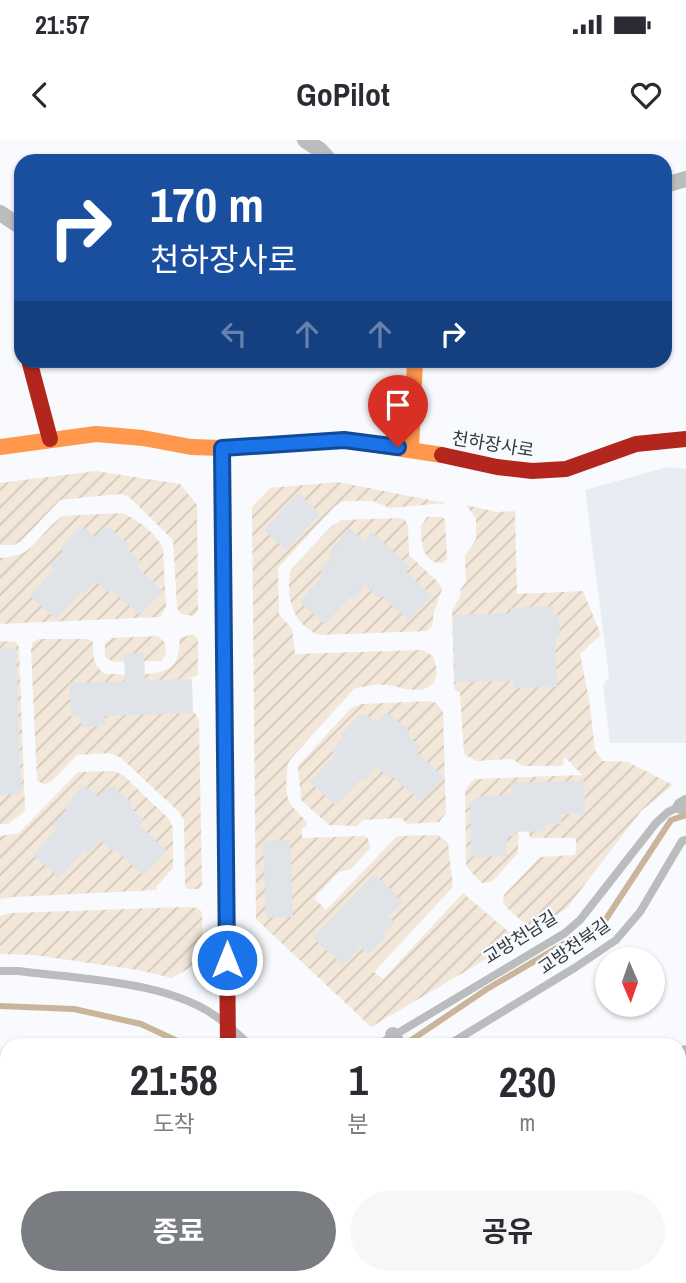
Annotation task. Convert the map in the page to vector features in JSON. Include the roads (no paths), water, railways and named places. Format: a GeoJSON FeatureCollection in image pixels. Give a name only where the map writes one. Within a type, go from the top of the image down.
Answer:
{"type":"FeatureCollection","features":[{"type":"Feature","properties":{"kind":"main road"},"geometry":{"type":"LineString","coordinates":[[31,368],[50,439]]}},
{"type":"Feature","properties":{"kind":"main road"},"geometry":{"type":"LineString","coordinates":[[411,449],[415,368]]}},
{"type":"Feature","properties":{"kind":"main road","name":"천하장사로"},"geometry":{"type":"LineString","coordinates":[[0,447],[104,434],[144,438],[168,444],[222,448],[344,440],[532,471],[566,469],[636,444],[686,439]]}},
{"type":"Feature","properties":{"kind":"main road"},"geometry":{"type":"LineString","coordinates":[[222,448],[228,1038]]}},
{"type":"Feature","properties":{"kind":"street"},"geometry":{"type":"LineString","coordinates":[[305,140],[324,154]]}},
{"type":"Feature","properties":{"kind":"lane","name":"교방천남길"},"geometry":{"type":"LineString","coordinates":[[399,1038],[565,933],[592,906],[656,822],[683,804]]}},
{"type":"Feature","properties":{"kind":"lane","name":"교방천북길"},"geometry":{"type":"LineString","coordinates":[[459,1038],[616,940],[640,912],[682,841],[686,840]]}},
{"type":"Feature","properties":{"kind":"lane"},"geometry":{"type":"LineString","coordinates":[[0,971],[148,989],[184,998],[207,1008],[242,1038]]}},
{"type":"Feature","properties":{"kind":"waterway"},"geometry":{"type":"LineString","coordinates":[[414,1038],[487,989],[606,919],[671,820],[686,815]]}},
{"type":"Feature","properties":{"kind":"waterway"},"geometry":{"type":"LineString","coordinates":[[0,1006],[74,1009],[141,1024],[171,1038]]}}]}
